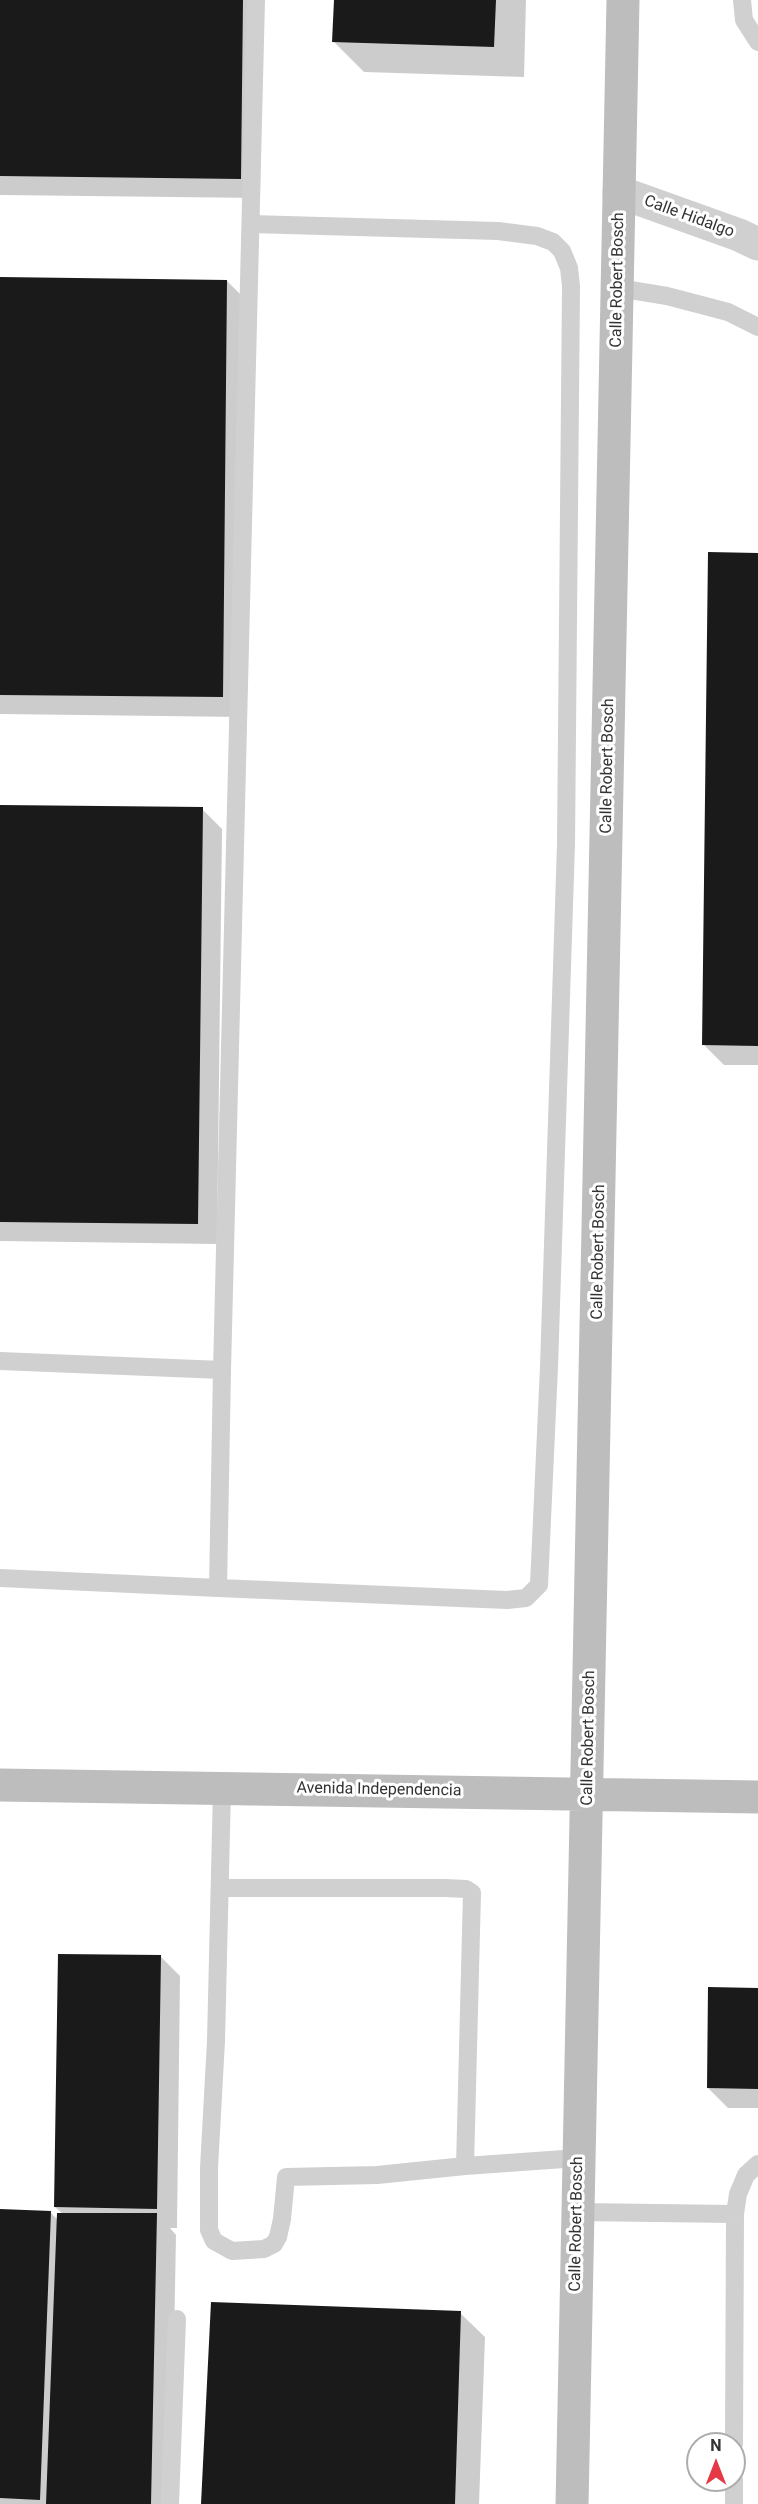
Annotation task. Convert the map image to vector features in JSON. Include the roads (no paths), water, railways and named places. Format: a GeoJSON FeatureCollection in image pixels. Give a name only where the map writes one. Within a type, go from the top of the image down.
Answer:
{"type":"FeatureCollection","features":[{"type":"Feature","properties":{"kind":"main road","name":"Calle Robert Bosch"},"geometry":{"type":"LineString","coordinates":[[572,2504],[623,0]]}},
{"type":"Feature","properties":{"kind":"main road","name":"Avenida Independencia"},"geometry":{"type":"LineString","coordinates":[[0,1785],[758,1797]]}},
{"type":"Feature","properties":{"kind":"street","name":"Calle Hidalgo"},"geometry":{"type":"LineString","coordinates":[[619,192],[758,244]]}},
{"type":"Feature","properties":{"kind":"lane"},"geometry":{"type":"LineString","coordinates":[[218,1588],[256,0]]}},
{"type":"Feature","properties":{"kind":"lane"},"geometry":{"type":"LineString","coordinates":[[742,0],[744,20],[758,42]]}},
{"type":"Feature","properties":{"kind":"lane"},"geometry":{"type":"LineString","coordinates":[[0,1578],[507,1600],[526,1598],[539,1585],[549,1367],[566,844],[571,286],[568,267],[562,251],[553,242],[537,236],[498,231],[251,224]]}},
{"type":"Feature","properties":{"kind":"lane"},"geometry":{"type":"LineString","coordinates":[[618,288],[667,296],[728,312],[758,327]]}},
{"type":"Feature","properties":{"kind":"lane"},"geometry":{"type":"LineString","coordinates":[[0,1361],[222,1370]]}},
{"type":"Feature","properties":{"kind":"lane"},"geometry":{"type":"LineString","coordinates":[[222,1789],[209,2168],[209,2230],[214,2241],[232,2251],[264,2249],[274,2244],[282,2219],[286,2176],[377,2175],[578,2158]]}},
{"type":"Feature","properties":{"kind":"lane"},"geometry":{"type":"LineString","coordinates":[[220,1888],[445,1888],[466,1889],[472,1893],[465,2166]]}},
{"type":"Feature","properties":{"kind":"lane"},"geometry":{"type":"LineString","coordinates":[[734,2432],[735,2214],[738,2194],[746,2175],[758,2164]]}},
{"type":"Feature","properties":{"kind":"lane"},"geometry":{"type":"LineString","coordinates":[[577,2212],[735,2214]]}},
{"type":"Feature","properties":{"kind":"lane"},"geometry":{"type":"LineString","coordinates":[[170,2504],[177,2319]]}}]}
